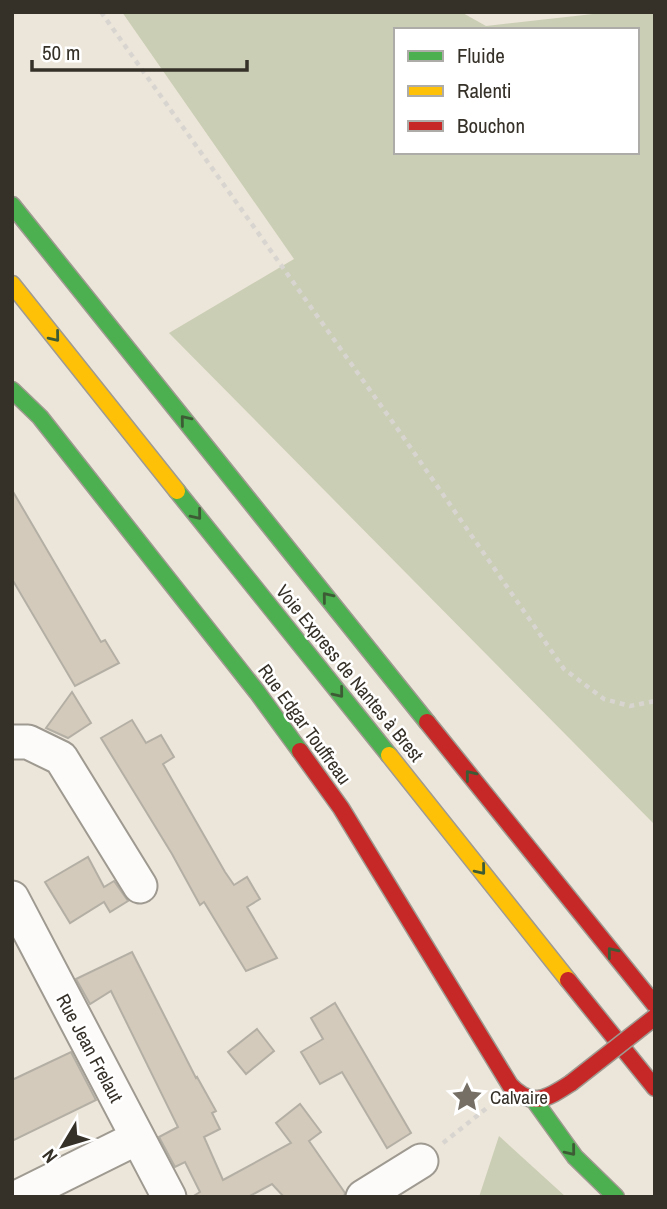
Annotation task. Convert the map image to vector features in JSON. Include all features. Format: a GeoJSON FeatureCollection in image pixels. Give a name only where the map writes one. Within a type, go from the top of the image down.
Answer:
{"type":"FeatureCollection","features":[{"type":"Feature","properties":{"kind":"main road","name":"Voie Express de Nantes à Brest"},"geometry":{"type":"LineString","coordinates":[[12,205],[655,1005]]}},
{"type":"Feature","properties":{"kind":"main road","name":"Voie Express de Nantes à Brest"},"geometry":{"type":"LineString","coordinates":[[12,284],[655,1088]]}},
{"type":"Feature","properties":{"kind":"main road","name":"Rue Edgar Touffreau"},"geometry":{"type":"LineString","coordinates":[[12,390],[40,417],[257,692],[333,798],[510,1086],[522,1097],[534,1100]]}},
{"type":"Feature","properties":{"kind":"main road"},"geometry":{"type":"LineString","coordinates":[[616,1197],[575,1157],[534,1100],[550,1095],[571,1083],[655,1017]]}},
{"type":"Feature","properties":{"kind":"street"},"geometry":{"type":"LineString","coordinates":[[12,742],[28,742],[61,758],[141,886]]}},
{"type":"Feature","properties":{"kind":"street","name":"Rue Jean Frelaut"},"geometry":{"type":"LineString","coordinates":[[12,898],[169,1197]]}},
{"type":"Feature","properties":{"kind":"street"},"geometry":{"type":"LineString","coordinates":[[18,1197],[138,1138]]}},
{"type":"Feature","properties":{"kind":"street"},"geometry":{"type":"LineString","coordinates":[[363,1197],[421,1161]]}},
{"type":"Feature","properties":{"kind":"path"},"geometry":{"type":"LineString","coordinates":[[102,12],[564,669],[604,699],[630,706],[655,701]]}},
{"type":"Feature","properties":{"kind":"path"},"geometry":{"type":"LineString","coordinates":[[421,1161],[494,1103],[516,1090]]}},
{"type":"Feature","properties":{"kind":"green space"},"geometry":{"type":"Polygon","coordinates":[[[122,12],[461,12],[486,26],[611,12],[655,12],[655,825],[169,333],[294,259],[122,12]]]}},
{"type":"Feature","properties":{"kind":"green space"},"geometry":{"type":"Polygon","coordinates":[[[499,1136],[566,1197],[479,1197],[499,1136]]]}},
{"type":"Feature","properties":{"kind":"building"},"geometry":{"type":"Polygon","coordinates":[[[12,490],[101,642],[105,640],[119,663],[75,686],[12,579],[12,490]]]}},
{"type":"Feature","properties":{"kind":"building"},"geometry":{"type":"Polygon","coordinates":[[[72,692],[91,723],[68,738],[46,728],[72,692]]]}},
{"type":"Feature","properties":{"kind":"building"},"geometry":{"type":"Polygon","coordinates":[[[132,720],[146,743],[161,735],[174,757],[163,764],[225,872],[234,885],[247,877],[260,899],[247,907],[277,958],[246,971],[204,902],[200,905],[101,738],[132,720]]]}},
{"type":"Feature","properties":{"kind":"building"},"geometry":{"type":"Polygon","coordinates":[[[88,857],[104,887],[114,881],[128,901],[110,912],[104,902],[70,923],[45,882],[88,857]]]}},
{"type":"Feature","properties":{"kind":"building"},"geometry":{"type":"Polygon","coordinates":[[[132,952],[196,1078],[216,1111],[212,1113],[220,1129],[204,1137],[223,1180],[291,1143],[276,1123],[300,1104],[321,1132],[309,1141],[345,1193],[344,1197],[284,1197],[272,1184],[248,1197],[192,1197],[200,1192],[185,1162],[175,1167],[159,1137],[178,1127],[111,991],[90,1004],[76,979],[132,952]]]}},
{"type":"Feature","properties":{"kind":"building"},"geometry":{"type":"Polygon","coordinates":[[[335,1003],[411,1133],[387,1148],[342,1072],[320,1084],[301,1052],[323,1039],[311,1018],[335,1003]]]}},
{"type":"Feature","properties":{"kind":"building"},"geometry":{"type":"Polygon","coordinates":[[[257,1029],[274,1051],[246,1074],[228,1052],[257,1029]]]}},
{"type":"Feature","properties":{"kind":"building"},"geometry":{"type":"Polygon","coordinates":[[[71,1052],[96,1100],[12,1141],[12,1080],[71,1052]]]}},
{"type":"Feature","properties":{"kind":"traffic: fast"},"geometry":{"type":"LineString","coordinates":[[12,205],[427,722]]}},
{"type":"Feature","properties":{"kind":"traffic: fast"},"geometry":{"type":"LineString","coordinates":[[12,390],[40,417],[257,692],[300,751]]}},
{"type":"Feature","properties":{"kind":"traffic: fast"},"geometry":{"type":"LineString","coordinates":[[177,491],[389,755]]}},
{"type":"Feature","properties":{"kind":"traffic: fast"},"geometry":{"type":"LineString","coordinates":[[534,1100],[575,1157],[616,1197]]}},
{"type":"Feature","properties":{"kind":"traffic: slow"},"geometry":{"type":"LineString","coordinates":[[12,284],[177,491]]}},
{"type":"Feature","properties":{"kind":"traffic: slow"},"geometry":{"type":"LineString","coordinates":[[389,755],[568,980]]}},
{"type":"Feature","properties":{"kind":"traffic: jam"},"geometry":{"type":"LineString","coordinates":[[427,722],[655,1005]]}},
{"type":"Feature","properties":{"kind":"traffic: jam"},"geometry":{"type":"LineString","coordinates":[[300,751],[341,808],[510,1085],[526,1097],[540,1099],[571,1083]]}},
{"type":"Feature","properties":{"kind":"traffic: jam"},"geometry":{"type":"LineString","coordinates":[[568,980],[655,1088]]}},
{"type":"Feature","properties":{"kind":"traffic: jam"},"geometry":{"type":"LineString","coordinates":[[571,1083],[655,1017]]}},
{"type":"Feature","properties":{"kind":"place","name":"Calvaire"},"geometry":{"type":"Point","coordinates":[467,1097]}}]}
